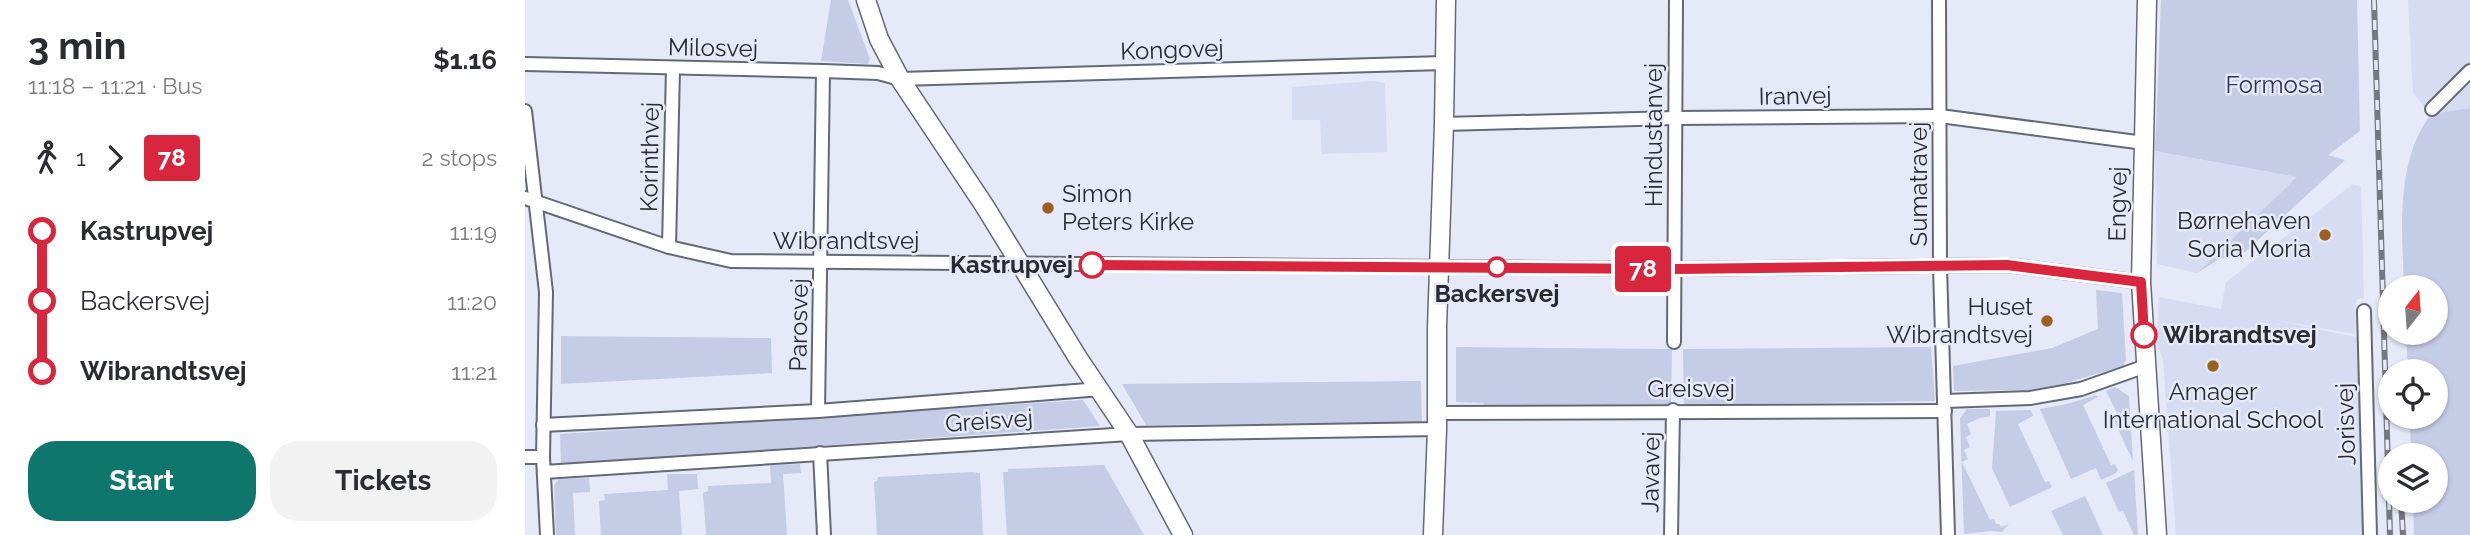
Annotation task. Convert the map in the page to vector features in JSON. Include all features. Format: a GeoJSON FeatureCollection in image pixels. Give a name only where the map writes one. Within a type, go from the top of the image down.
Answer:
{"type":"FeatureCollection","features":[{"type":"Feature","properties":{"kind":"street"},"geometry":{"type":"LineString","coordinates":[[866,0],[879,39],[900,79],[1022,264],[1078,358],[1129,434],[1183,535]]}},
{"type":"Feature","properties":{"kind":"street"},"geometry":{"type":"LineString","coordinates":[[1433,535],[1438,421],[1437,328],[1446,0]]}},
{"type":"Feature","properties":{"kind":"street","name":"Hindustanvej"},"geometry":{"type":"LineString","coordinates":[[1675,269],[1676,0]]}},
{"type":"Feature","properties":{"kind":"street","name":"Sumatravej"},"geometry":{"type":"LineString","coordinates":[[1939,0],[1940,267],[1948,535]]}},
{"type":"Feature","properties":{"kind":"street","name":"Engvej"},"geometry":{"type":"LineString","coordinates":[[2147,0],[2141,282],[2157,535]]}},
{"type":"Feature","properties":{"kind":"street","name":"Kongovej"},"geometry":{"type":"LineString","coordinates":[[900,79],[1444,63]]}},
{"type":"Feature","properties":{"kind":"street","name":"Milosvej"},"geometry":{"type":"LineString","coordinates":[[525,64],[878,73],[900,79]]}},
{"type":"Feature","properties":{"kind":"street","name":"Korinthvej"},"geometry":{"type":"LineString","coordinates":[[669,247],[673,68]]}},
{"type":"Feature","properties":{"kind":"street","name":"Parosvej"},"geometry":{"type":"LineString","coordinates":[[818,411],[823,71]]}},
{"type":"Feature","properties":{"kind":"street"},"geometry":{"type":"LineString","coordinates":[[2431,109],[2470,71]]}},
{"type":"Feature","properties":{"kind":"street"},"geometry":{"type":"LineString","coordinates":[[525,111],[531,200],[546,292],[543,457],[547,535]]}},
{"type":"Feature","properties":{"kind":"street","name":"Iranvej"},"geometry":{"type":"LineString","coordinates":[[1444,124],[1675,118],[1940,116],[2144,143]]}},
{"type":"Feature","properties":{"kind":"street","name":"Wibrandtsvej"},"geometry":{"type":"LineString","coordinates":[[531,200],[669,247],[731,261],[1675,269],[2007,265],[2141,282]]}},
{"type":"Feature","properties":{"kind":"street"},"geometry":{"type":"LineString","coordinates":[[1674,342],[1675,269]]}},
{"type":"Feature","properties":{"kind":"street","name":"Jorisvej"},"geometry":{"type":"LineString","coordinates":[[2364,311],[2370,535]]}},
{"type":"Feature","properties":{"kind":"street","name":"Greisvej"},"geometry":{"type":"LineString","coordinates":[[544,472],[1129,434],[1673,410],[1945,406],[2030,398],[2081,389],[2145,366]]}},
{"type":"Feature","properties":{"kind":"street","name":"Greisvej"},"geometry":{"type":"LineString","coordinates":[[543,425],[818,411],[1101,389]]}},
{"type":"Feature","properties":{"kind":"street","name":"Javavej"},"geometry":{"type":"LineString","coordinates":[[1671,535],[1673,410]]}},
{"type":"Feature","properties":{"kind":"street"},"geometry":{"type":"LineString","coordinates":[[820,453],[824,535]]}},
{"type":"Feature","properties":{"kind":"street"},"geometry":{"type":"LineString","coordinates":[[525,457],[543,457]]}},
{"type":"Feature","properties":{"kind":"shaded area"},"geometry":{"type":"Polygon","coordinates":[[[2408,0],[2470,0],[2470,108],[2431,114],[2413,93],[2408,0]]]}},
{"type":"Feature","properties":{"kind":"shaded area"},"geometry":{"type":"Polygon","coordinates":[[[1374,81],[1385,83],[1387,152],[1322,154],[1320,120],[1292,120],[1292,87],[1374,81]]]}},
{"type":"Feature","properties":{"kind":"shaded area"},"geometry":{"type":"Polygon","coordinates":[[[2155,151],[2298,177],[2197,273],[2157,264],[2155,151]]]}},
{"type":"Feature","properties":{"kind":"shaded area"},"geometry":{"type":"Polygon","coordinates":[[[2353,184],[2361,187],[2364,298],[2356,300],[2355,334],[2270,319],[2365,339],[2363,535],[2176,535],[2163,360],[2157,344],[2159,297],[2221,309],[2226,282],[2353,184]]]}},
{"type":"Feature","properties":{"kind":"green space"},"geometry":{"type":"Polygon","coordinates":[[[831,0],[848,0],[870,59],[868,64],[821,61],[831,0]]]}},
{"type":"Feature","properties":{"kind":"green space","name":"Formosa"},"geometry":{"type":"Polygon","coordinates":[[[2161,0],[2357,0],[2360,131],[2328,155],[2345,160],[2245,252],[2218,260],[2197,273],[2297,177],[2155,151],[2161,0]]]}},
{"type":"Feature","properties":{"kind":"green space"},"geometry":{"type":"Polygon","coordinates":[[[2470,108],[2470,535],[2414,535],[2413,513],[2448,513],[2448,443],[2411,443],[2410,429],[2448,429],[2448,359],[2407,359],[2407,345],[2448,345],[2448,275],[2404,275],[2402,220],[2406,175],[2419,133],[2431,114],[2470,108]]]}},
{"type":"Feature","properties":{"kind":"green space"},"geometry":{"type":"Polygon","coordinates":[[[2096,290],[2122,293],[2126,360],[2123,366],[2063,384],[2029,390],[1954,391],[1953,366],[2052,348],[2098,329],[2096,290]]]}},
{"type":"Feature","properties":{"kind":"green space"},"geometry":{"type":"Polygon","coordinates":[[[561,336],[771,338],[772,373],[561,384],[561,336]]]}},
{"type":"Feature","properties":{"kind":"green space"},"geometry":{"type":"Polygon","coordinates":[[[1456,347],[1672,349],[1671,404],[1485,406],[1483,403],[1456,402],[1456,347]]]}},
{"type":"Feature","properties":{"kind":"green space"},"geometry":{"type":"Polygon","coordinates":[[[1931,347],[1935,401],[1684,405],[1683,349],[1931,347]]]}},
{"type":"Feature","properties":{"kind":"green space"},"geometry":{"type":"Polygon","coordinates":[[[1421,381],[1422,422],[1146,425],[1122,384],[1421,381]]]}},
{"type":"Feature","properties":{"kind":"green space"},"geometry":{"type":"Polygon","coordinates":[[[2115,387],[2129,396],[2133,461],[2112,416],[2117,413],[2106,391],[2115,387]]]}},
{"type":"Feature","properties":{"kind":"green space"},"geometry":{"type":"Polygon","coordinates":[[[2096,395],[2098,397],[2083,405],[2111,465],[2115,464],[2118,470],[2101,480],[2096,468],[2071,479],[2040,409],[2096,395]]]}},
{"type":"Feature","properties":{"kind":"green space"},"geometry":{"type":"Polygon","coordinates":[[[1083,400],[1100,426],[561,464],[560,434],[1083,400]]]}},
{"type":"Feature","properties":{"kind":"green space"},"geometry":{"type":"Polygon","coordinates":[[[1967,409],[1990,409],[1990,416],[1967,424],[1971,434],[1966,437],[1970,447],[1964,450],[1968,459],[1962,462],[1990,520],[1994,519],[2001,527],[2009,524],[2002,532],[1964,534],[1960,418],[1967,409]]]}},
{"type":"Feature","properties":{"kind":"green space"},"geometry":{"type":"Polygon","coordinates":[[[2031,410],[2033,416],[2018,424],[2045,482],[2049,481],[2052,487],[2010,507],[1992,468],[1996,411],[2031,410]]]}},
{"type":"Feature","properties":{"kind":"green space"},"geometry":{"type":"Polygon","coordinates":[[[800,464],[801,473],[783,474],[787,535],[706,535],[703,493],[708,491],[708,486],[771,483],[770,465],[800,464]]]}},
{"type":"Feature","properties":{"kind":"green space"},"geometry":{"type":"Polygon","coordinates":[[[1104,465],[1144,535],[1007,535],[1003,472],[1008,472],[1008,469],[1104,465]]]}},
{"type":"Feature","properties":{"kind":"green space"},"geometry":{"type":"Polygon","coordinates":[[[2134,470],[2138,535],[2134,535],[2123,511],[2119,512],[2106,483],[2134,470]]]}},
{"type":"Feature","properties":{"kind":"green space"},"geometry":{"type":"Polygon","coordinates":[[[980,473],[983,535],[877,535],[874,482],[878,477],[980,473]]]}},
{"type":"Feature","properties":{"kind":"green space"},"geometry":{"type":"Polygon","coordinates":[[[667,474],[697,474],[698,489],[679,491],[682,535],[601,535],[599,501],[605,500],[604,494],[668,490],[667,474]]]}},
{"type":"Feature","properties":{"kind":"green space"},"geometry":{"type":"Polygon","coordinates":[[[589,478],[590,492],[573,493],[575,535],[556,535],[554,485],[559,479],[589,478]]]}},
{"type":"Feature","properties":{"kind":"green space"},"geometry":{"type":"Polygon","coordinates":[[[2085,496],[2103,535],[2063,535],[2051,511],[2085,496]]]}},
{"type":"Feature","properties":{"kind":"railway"},"geometry":{"type":"LineString","coordinates":[[2374,0],[2390,535]]}},
{"type":"Feature","properties":{"kind":"railway"},"geometry":{"type":"LineString","coordinates":[[2402,513],[2403,535]]}},
{"type":"Feature","properties":{"kind":"bus line","name":"78"},"geometry":{"type":"LineString","coordinates":[[1092,265],[1675,269],[2007,265],[2141,282],[2144,335]]}},
{"type":"Feature","properties":{"kind":"place","name":"Simon Peters Kirke"},"geometry":{"type":"Point","coordinates":[1048,208]}},
{"type":"Feature","properties":{"kind":"place","name":"Børnehaven Soria Moria"},"geometry":{"type":"Point","coordinates":[2325,235]}},
{"type":"Feature","properties":{"kind":"place","name":"Kastrupvej"},"geometry":{"type":"Point","coordinates":[1092,265]}},
{"type":"Feature","properties":{"kind":"place","name":"Backersvej"},"geometry":{"type":"Point","coordinates":[1497,267]}},
{"type":"Feature","properties":{"kind":"place","name":"Huset Wibrandtsvej"},"geometry":{"type":"Point","coordinates":[2047,321]}},
{"type":"Feature","properties":{"kind":"place","name":"Wibrandtsvej"},"geometry":{"type":"Point","coordinates":[2144,335]}},
{"type":"Feature","properties":{"kind":"place","name":"Amager International School"},"geometry":{"type":"Point","coordinates":[2213,366]}}]}
